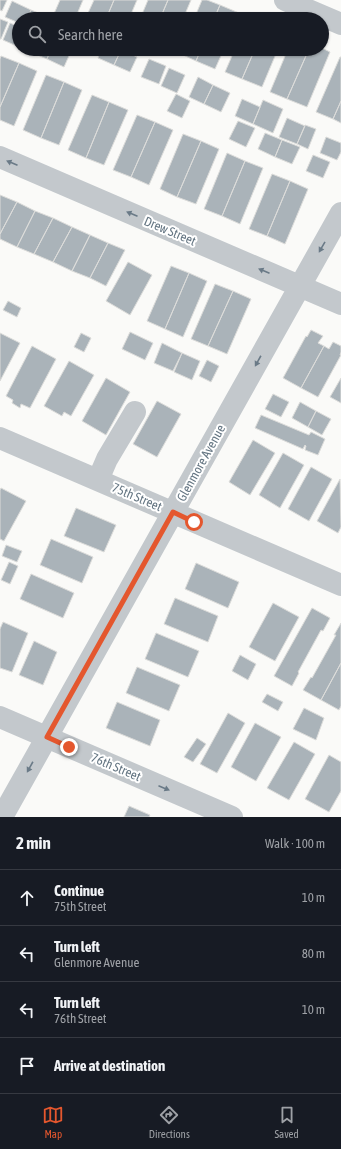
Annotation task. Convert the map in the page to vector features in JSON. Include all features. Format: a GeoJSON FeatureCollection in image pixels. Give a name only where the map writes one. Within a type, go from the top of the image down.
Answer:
{"type":"FeatureCollection","features":[{"type":"Feature","properties":{"kind":"street"},"geometry":{"type":"LineString","coordinates":[[285,0],[313,12]]}},
{"type":"Feature","properties":{"kind":"street"},"geometry":{"type":"LineString","coordinates":[[329,19],[341,24]]}},
{"type":"Feature","properties":{"kind":"street","name":"Drew Street"},"geometry":{"type":"LineString","coordinates":[[0,157],[341,304]]}},
{"type":"Feature","properties":{"kind":"street","name":"Glenmore Avenue"},"geometry":{"type":"LineString","coordinates":[[2,817],[341,214]]}},
{"type":"Feature","properties":{"kind":"street"},"geometry":{"type":"LineString","coordinates":[[98,480],[108,459],[135,412]]}},
{"type":"Feature","properties":{"kind":"street","name":"75th Street"},"geometry":{"type":"LineString","coordinates":[[0,438],[341,584]]}},
{"type":"Feature","properties":{"kind":"street","name":"76th Street"},"geometry":{"type":"LineString","coordinates":[[0,717],[232,817]]}},
{"type":"Feature","properties":{"kind":"building"},"geometry":{"type":"Polygon","coordinates":[[[0,0],[7,0],[2,11],[0,10],[0,0]]]}},
{"type":"Feature","properties":{"kind":"building"},"geometry":{"type":"Polygon","coordinates":[[[60,0],[83,0],[78,12],[55,12],[60,0]]]}},
{"type":"Feature","properties":{"kind":"building"},"geometry":{"type":"Polygon","coordinates":[[[94,0],[114,0],[109,12],[88,12],[94,0]]]}},
{"type":"Feature","properties":{"kind":"building"},"geometry":{"type":"Polygon","coordinates":[[[114,0],[137,0],[132,12],[109,12],[114,0]]]}},
{"type":"Feature","properties":{"kind":"building"},"geometry":{"type":"Polygon","coordinates":[[[148,0],[168,0],[163,12],[143,12],[148,0]]]}},
{"type":"Feature","properties":{"kind":"building"},"geometry":{"type":"Polygon","coordinates":[[[168,0],[191,0],[186,12],[163,12],[168,0]]]}},
{"type":"Feature","properties":{"kind":"building"},"geometry":{"type":"Polygon","coordinates":[[[202,0],[207,0],[220,5],[217,12],[197,12],[202,0]]]}},
{"type":"Feature","properties":{"kind":"building"},"geometry":{"type":"Polygon","coordinates":[[[12,1],[31,10],[30,12],[12,12],[12,20],[5,17],[12,1]]]}},
{"type":"Feature","properties":{"kind":"building"},"geometry":{"type":"Polygon","coordinates":[[[220,5],[237,12],[217,12],[220,5]]]}},
{"type":"Feature","properties":{"kind":"building"},"geometry":{"type":"Polygon","coordinates":[[[0,19],[8,22],[1,39],[0,39],[0,19]]]}},
{"type":"Feature","properties":{"kind":"building"},"geometry":{"type":"Polygon","coordinates":[[[10,23],[12,24],[12,44],[3,40],[10,23]]]}},
{"type":"Feature","properties":{"kind":"building"},"geometry":{"type":"Polygon","coordinates":[[[1,56],[19,63],[0,107],[0,59],[1,56]]]}},
{"type":"Feature","properties":{"kind":"building"},"geometry":{"type":"Polygon","coordinates":[[[40,56],[48,56],[47,59],[40,56]]]}},
{"type":"Feature","properties":{"kind":"building"},"geometry":{"type":"Polygon","coordinates":[[[48,56],[69,56],[64,67],[47,59],[48,56]]]}},
{"type":"Feature","properties":{"kind":"building"},"geometry":{"type":"Polygon","coordinates":[[[99,56],[118,56],[114,65],[98,58],[99,56]]]}},
{"type":"Feature","properties":{"kind":"building"},"geometry":{"type":"Polygon","coordinates":[[[118,56],[137,57],[130,72],[114,65],[118,56]]]}},
{"type":"Feature","properties":{"kind":"building"},"geometry":{"type":"Polygon","coordinates":[[[185,56],[198,56],[196,61],[185,56]]]}},
{"type":"Feature","properties":{"kind":"building"},"geometry":{"type":"Polygon","coordinates":[[[198,56],[221,56],[215,69],[196,61],[198,56]]]}},
{"type":"Feature","properties":{"kind":"building"},"geometry":{"type":"Polygon","coordinates":[[[232,56],[252,56],[242,79],[225,72],[232,56]]]}},
{"type":"Feature","properties":{"kind":"building"},"geometry":{"type":"Polygon","coordinates":[[[252,56],[275,56],[262,87],[242,79],[252,56]]]}},
{"type":"Feature","properties":{"kind":"building"},"geometry":{"type":"Polygon","coordinates":[[[285,56],[306,56],[287,99],[270,92],[285,56]]]}},
{"type":"Feature","properties":{"kind":"building"},"geometry":{"type":"Polygon","coordinates":[[[306,56],[328,56],[307,107],[287,99],[306,56]]]}},
{"type":"Feature","properties":{"kind":"building"},"geometry":{"type":"Polygon","coordinates":[[[340,57],[341,101],[333,119],[316,112],[340,57]]]}},
{"type":"Feature","properties":{"kind":"building"},"geometry":{"type":"Polygon","coordinates":[[[149,59],[166,66],[159,84],[141,77],[149,59]]]}},
{"type":"Feature","properties":{"kind":"building"},"geometry":{"type":"Polygon","coordinates":[[[19,63],[37,71],[14,126],[0,120],[0,107],[19,63]]]}},
{"type":"Feature","properties":{"kind":"building"},"geometry":{"type":"Polygon","coordinates":[[[169,68],[185,75],[177,93],[161,86],[169,68]]]}},
{"type":"Feature","properties":{"kind":"building"},"geometry":{"type":"Polygon","coordinates":[[[46,75],[64,82],[41,138],[23,130],[46,75]]]}},
{"type":"Feature","properties":{"kind":"building"},"geometry":{"type":"Polygon","coordinates":[[[198,77],[213,85],[204,104],[189,97],[198,77]]]}},
{"type":"Feature","properties":{"kind":"building"},"geometry":{"type":"Polygon","coordinates":[[[64,82],[82,90],[59,145],[41,138],[64,82]]]}},
{"type":"Feature","properties":{"kind":"building"},"geometry":{"type":"Polygon","coordinates":[[[213,85],[230,93],[221,112],[204,104],[213,85]]]}},
{"type":"Feature","properties":{"kind":"building"},"geometry":{"type":"Polygon","coordinates":[[[176,94],[190,101],[182,118],[167,111],[176,94]]]}},
{"type":"Feature","properties":{"kind":"building"},"geometry":{"type":"Polygon","coordinates":[[[92,95],[109,102],[86,158],[68,150],[92,95]]]}},
{"type":"Feature","properties":{"kind":"building"},"geometry":{"type":"Polygon","coordinates":[[[242,99],[260,107],[253,124],[235,116],[242,99]]]}},
{"type":"Feature","properties":{"kind":"building"},"geometry":{"type":"Polygon","coordinates":[[[263,100],[283,109],[273,133],[253,124],[263,100]]]}},
{"type":"Feature","properties":{"kind":"building"},"geometry":{"type":"Polygon","coordinates":[[[341,101],[341,123],[333,119],[341,101]]]}},
{"type":"Feature","properties":{"kind":"building"},"geometry":{"type":"Polygon","coordinates":[[[109,102],[128,110],[104,165],[86,158],[109,102]]]}},
{"type":"Feature","properties":{"kind":"building"},"geometry":{"type":"Polygon","coordinates":[[[137,115],[155,122],[131,177],[113,170],[137,115]]]}},
{"type":"Feature","properties":{"kind":"building"},"geometry":{"type":"Polygon","coordinates":[[[287,118],[305,126],[297,144],[279,137],[287,118]]]}},
{"type":"Feature","properties":{"kind":"building"},"geometry":{"type":"Polygon","coordinates":[[[238,121],[255,128],[246,147],[229,139],[238,121]]]}},
{"type":"Feature","properties":{"kind":"building"},"geometry":{"type":"Polygon","coordinates":[[[155,122],[173,130],[149,185],[131,177],[155,122]]]}},
{"type":"Feature","properties":{"kind":"building"},"geometry":{"type":"Polygon","coordinates":[[[305,125],[316,129],[308,149],[297,144],[305,125]]]}},
{"type":"Feature","properties":{"kind":"building"},"geometry":{"type":"Polygon","coordinates":[[[265,133],[282,140],[275,157],[258,149],[265,133]]]}},
{"type":"Feature","properties":{"kind":"building"},"geometry":{"type":"Polygon","coordinates":[[[183,134],[201,141],[177,197],[160,189],[183,134]]]}},
{"type":"Feature","properties":{"kind":"building"},"geometry":{"type":"Polygon","coordinates":[[[326,137],[341,143],[341,152],[337,160],[320,153],[326,137]]]}},
{"type":"Feature","properties":{"kind":"building"},"geometry":{"type":"Polygon","coordinates":[[[282,140],[300,147],[292,164],[275,157],[282,140]]]}},
{"type":"Feature","properties":{"kind":"building"},"geometry":{"type":"Polygon","coordinates":[[[201,141],[219,149],[196,204],[177,197],[201,141]]]}},
{"type":"Feature","properties":{"kind":"building"},"geometry":{"type":"Polygon","coordinates":[[[227,153],[245,161],[222,216],[204,209],[227,153]]]}},
{"type":"Feature","properties":{"kind":"building"},"geometry":{"type":"Polygon","coordinates":[[[313,155],[330,162],[323,178],[306,171],[313,155]]]}},
{"type":"Feature","properties":{"kind":"building"},"geometry":{"type":"Polygon","coordinates":[[[245,161],[263,168],[240,224],[222,216],[245,161]]]}},
{"type":"Feature","properties":{"kind":"building"},"geometry":{"type":"Polygon","coordinates":[[[272,174],[290,181],[267,236],[249,229],[272,174]]]}},
{"type":"Feature","properties":{"kind":"building"},"geometry":{"type":"Polygon","coordinates":[[[290,181],[308,189],[285,244],[267,236],[290,181]]]}},
{"type":"Feature","properties":{"kind":"building"},"geometry":{"type":"Polygon","coordinates":[[[0,195],[17,202],[0,234],[0,195]]]}},
{"type":"Feature","properties":{"kind":"building"},"geometry":{"type":"Polygon","coordinates":[[[17,202],[35,211],[17,247],[0,239],[0,234],[17,202]]]}},
{"type":"Feature","properties":{"kind":"building"},"geometry":{"type":"Polygon","coordinates":[[[35,211],[53,218],[34,254],[17,247],[35,211]]]}},
{"type":"Feature","properties":{"kind":"building"},"geometry":{"type":"Polygon","coordinates":[[[53,218],[72,227],[53,262],[34,254],[53,218]]]}},
{"type":"Feature","properties":{"kind":"building"},"geometry":{"type":"Polygon","coordinates":[[[72,227],[90,235],[72,271],[53,262],[72,227]]]}},
{"type":"Feature","properties":{"kind":"building"},"geometry":{"type":"Polygon","coordinates":[[[90,235],[108,243],[90,278],[72,271],[90,235]]]}},
{"type":"Feature","properties":{"kind":"building"},"geometry":{"type":"Polygon","coordinates":[[[108,243],[125,250],[106,286],[90,278],[108,243]]]}},
{"type":"Feature","properties":{"kind":"building"},"geometry":{"type":"Polygon","coordinates":[[[128,262],[152,275],[130,315],[106,301],[128,262]]]}},
{"type":"Feature","properties":{"kind":"building"},"geometry":{"type":"Polygon","coordinates":[[[171,266],[189,273],[165,329],[147,321],[171,266]]]}},
{"type":"Feature","properties":{"kind":"building"},"geometry":{"type":"Polygon","coordinates":[[[189,273],[207,281],[183,337],[165,329],[189,273]]]}},
{"type":"Feature","properties":{"kind":"building"},"geometry":{"type":"Polygon","coordinates":[[[215,284],[233,291],[208,346],[191,339],[215,284]]]}},
{"type":"Feature","properties":{"kind":"building"},"geometry":{"type":"Polygon","coordinates":[[[233,291],[251,299],[227,354],[208,346],[233,291]]]}},
{"type":"Feature","properties":{"kind":"building"},"geometry":{"type":"Polygon","coordinates":[[[8,301],[21,308],[17,317],[3,310],[8,301]]]}},
{"type":"Feature","properties":{"kind":"building"},"geometry":{"type":"Polygon","coordinates":[[[311,330],[323,336],[318,343],[324,346],[301,388],[283,378],[306,336],[307,337],[311,330]]]}},
{"type":"Feature","properties":{"kind":"building"},"geometry":{"type":"Polygon","coordinates":[[[130,332],[153,343],[145,360],[122,349],[130,332]]]}},
{"type":"Feature","properties":{"kind":"building"},"geometry":{"type":"Polygon","coordinates":[[[0,333],[20,343],[0,381],[0,333]]]}},
{"type":"Feature","properties":{"kind":"building"},"geometry":{"type":"Polygon","coordinates":[[[81,333],[91,338],[84,352],[74,347],[81,333]]]}},
{"type":"Feature","properties":{"kind":"building"},"geometry":{"type":"Polygon","coordinates":[[[333,342],[341,346],[341,355],[318,397],[301,388],[324,346],[329,349],[333,342]]]}},
{"type":"Feature","properties":{"kind":"building"},"geometry":{"type":"Polygon","coordinates":[[[162,343],[182,353],[173,371],[154,363],[162,343]]]}},
{"type":"Feature","properties":{"kind":"building"},"geometry":{"type":"Polygon","coordinates":[[[32,346],[56,359],[30,408],[21,404],[20,408],[12,403],[13,400],[6,396],[32,346]]]}},
{"type":"Feature","properties":{"kind":"building"},"geometry":{"type":"Polygon","coordinates":[[[182,353],[200,361],[192,380],[174,372],[182,353]]]}},
{"type":"Feature","properties":{"kind":"building"},"geometry":{"type":"Polygon","coordinates":[[[207,360],[219,366],[211,382],[199,376],[207,360]]]}},
{"type":"Feature","properties":{"kind":"building"},"geometry":{"type":"Polygon","coordinates":[[[69,361],[94,375],[71,416],[64,412],[62,416],[44,406],[69,361]]]}},
{"type":"Feature","properties":{"kind":"building"},"geometry":{"type":"Polygon","coordinates":[[[106,378],[130,392],[106,435],[82,421],[106,378]]]}},
{"type":"Feature","properties":{"kind":"building"},"geometry":{"type":"Polygon","coordinates":[[[341,378],[341,403],[330,397],[341,378]]]}},
{"type":"Feature","properties":{"kind":"building"},"geometry":{"type":"Polygon","coordinates":[[[273,394],[289,402],[281,417],[265,409],[273,394]]]}},
{"type":"Feature","properties":{"kind":"building"},"geometry":{"type":"Polygon","coordinates":[[[157,401],[181,414],[157,457],[133,444],[157,401]]]}},
{"type":"Feature","properties":{"kind":"building"},"geometry":{"type":"Polygon","coordinates":[[[300,402],[316,411],[308,427],[292,418],[300,402]]]}},
{"type":"Feature","properties":{"kind":"building"},"geometry":{"type":"Polygon","coordinates":[[[316,411],[331,419],[322,435],[308,427],[316,411]]]}},
{"type":"Feature","properties":{"kind":"building"},"geometry":{"type":"Polygon","coordinates":[[[261,415],[309,435],[311,432],[325,439],[318,455],[305,450],[305,445],[303,449],[255,428],[261,415]]]}},
{"type":"Feature","properties":{"kind":"building"},"geometry":{"type":"Polygon","coordinates":[[[253,440],[275,453],[250,495],[229,482],[253,440]]]}},
{"type":"Feature","properties":{"kind":"building"},"geometry":{"type":"Polygon","coordinates":[[[283,453],[304,465],[280,508],[259,495],[283,453]]]}},
{"type":"Feature","properties":{"kind":"building"},"geometry":{"type":"Polygon","coordinates":[[[311,467],[332,479],[309,521],[288,509],[311,467]]]}},
{"type":"Feature","properties":{"kind":"building"},"geometry":{"type":"Polygon","coordinates":[[[340,479],[341,527],[338,533],[317,521],[340,479]]]}},
{"type":"Feature","properties":{"kind":"building"},"geometry":{"type":"Polygon","coordinates":[[[1,488],[26,501],[4,541],[0,539],[1,488]]]}},
{"type":"Feature","properties":{"kind":"building"},"geometry":{"type":"Polygon","coordinates":[[[76,508],[116,525],[104,552],[64,536],[76,508]]]}},
{"type":"Feature","properties":{"kind":"building"},"geometry":{"type":"Polygon","coordinates":[[[51,539],[93,557],[82,583],[40,565],[51,539]]]}},
{"type":"Feature","properties":{"kind":"building"},"geometry":{"type":"Polygon","coordinates":[[[6,545],[22,551],[17,562],[2,556],[6,545]]]}},
{"type":"Feature","properties":{"kind":"building"},"geometry":{"type":"Polygon","coordinates":[[[9,562],[18,566],[10,584],[1,580],[9,562]]]}},
{"type":"Feature","properties":{"kind":"building"},"geometry":{"type":"Polygon","coordinates":[[[196,563],[239,582],[228,608],[185,589],[196,563]]]}},
{"type":"Feature","properties":{"kind":"building"},"geometry":{"type":"Polygon","coordinates":[[[31,574],[74,593],[63,618],[20,599],[31,574]]]}},
{"type":"Feature","properties":{"kind":"building"},"geometry":{"type":"Polygon","coordinates":[[[175,598],[218,616],[208,642],[164,624],[175,598]]]}},
{"type":"Feature","properties":{"kind":"building"},"geometry":{"type":"Polygon","coordinates":[[[273,603],[299,617],[275,661],[249,647],[273,603]]]}},
{"type":"Feature","properties":{"kind":"building"},"geometry":{"type":"Polygon","coordinates":[[[312,608],[330,618],[323,631],[321,630],[292,686],[274,676],[312,608]]]}},
{"type":"Feature","properties":{"kind":"building"},"geometry":{"type":"Polygon","coordinates":[[[3,622],[28,633],[12,672],[0,668],[0,629],[3,622]]]}},
{"type":"Feature","properties":{"kind":"building"},"geometry":{"type":"Polygon","coordinates":[[[341,623],[341,663],[321,700],[303,690],[311,677],[312,678],[341,623]]]}},
{"type":"Feature","properties":{"kind":"building"},"geometry":{"type":"Polygon","coordinates":[[[156,633],[199,651],[188,677],[145,659],[156,633]]]}},
{"type":"Feature","properties":{"kind":"building"},"geometry":{"type":"Polygon","coordinates":[[[34,641],[57,652],[43,685],[19,675],[34,641]]]}},
{"type":"Feature","properties":{"kind":"building"},"geometry":{"type":"Polygon","coordinates":[[[240,655],[256,664],[248,680],[232,671],[240,655]]]}},
{"type":"Feature","properties":{"kind":"building"},"geometry":{"type":"Polygon","coordinates":[[[341,663],[341,706],[339,710],[321,700],[341,663]]]}},
{"type":"Feature","properties":{"kind":"building"},"geometry":{"type":"Polygon","coordinates":[[[137,667],[180,685],[169,711],[126,693],[137,667]]]}},
{"type":"Feature","properties":{"kind":"building"},"geometry":{"type":"Polygon","coordinates":[[[267,694],[283,702],[278,711],[262,702],[267,694]]]}},
{"type":"Feature","properties":{"kind":"building"},"geometry":{"type":"Polygon","coordinates":[[[117,702],[160,720],[150,746],[106,728],[117,702]]]}},
{"type":"Feature","properties":{"kind":"building"},"geometry":{"type":"Polygon","coordinates":[[[304,708],[324,718],[316,740],[293,729],[304,708]]]}},
{"type":"Feature","properties":{"kind":"building"},"geometry":{"type":"Polygon","coordinates":[[[228,713],[245,723],[217,773],[200,764],[228,713]]]}},
{"type":"Feature","properties":{"kind":"building"},"geometry":{"type":"Polygon","coordinates":[[[255,723],[281,737],[256,781],[231,767],[255,723]]]}},
{"type":"Feature","properties":{"kind":"building"},"geometry":{"type":"Polygon","coordinates":[[[197,738],[206,744],[193,762],[184,757],[197,738]]]}},
{"type":"Feature","properties":{"kind":"building"},"geometry":{"type":"Polygon","coordinates":[[[294,742],[315,754],[289,800],[267,788],[294,742]]]}},
{"type":"Feature","properties":{"kind":"building"},"geometry":{"type":"Polygon","coordinates":[[[329,755],[341,762],[341,791],[329,812],[305,799],[329,755]]]}},
{"type":"Feature","properties":{"kind":"building"},"geometry":{"type":"Polygon","coordinates":[[[129,806],[150,815],[149,817],[124,817],[129,806]]]}},
{"type":"Feature","properties":{"kind":"route"},"geometry":{"type":"LineString","coordinates":[[69,747],[47,737],[173,512],[194,522]]}}]}
